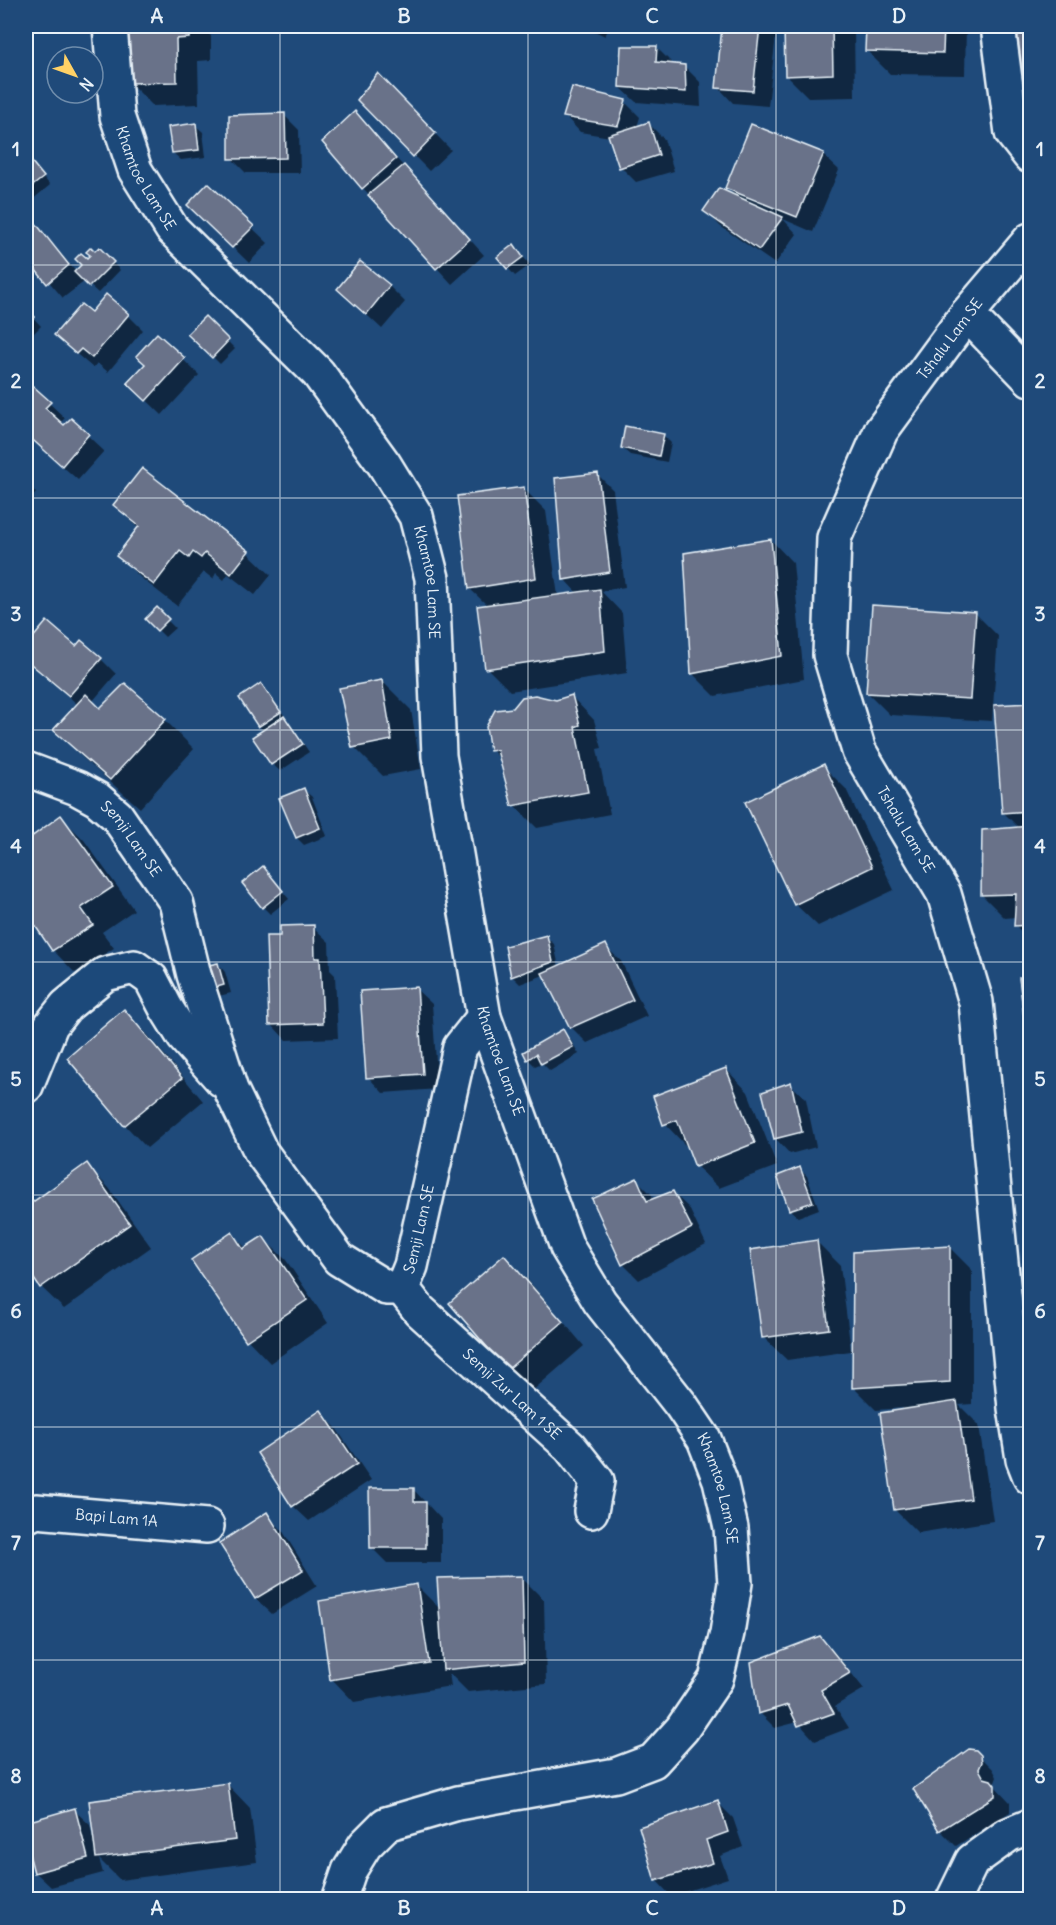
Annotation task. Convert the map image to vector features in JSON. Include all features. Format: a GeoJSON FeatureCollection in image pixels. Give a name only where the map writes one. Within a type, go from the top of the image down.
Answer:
{"type":"FeatureCollection","features":[{"type":"Feature","properties":{"kind":"street","name":"Khamtoe Lam SE"},"geometry":{"type":"LineString","coordinates":[[110,26],[117,117],[135,170],[172,229],[318,373],[384,464],[416,516],[432,578],[439,756],[484,1017],[567,1247],[600,1302],[681,1405],[704,1439],[720,1480],[731,1528],[735,1583],[716,1679],[682,1729],[652,1761],[616,1775],[458,1803],[386,1824],[365,1845],[349,1871],[339,1899]]}},
{"type":"Feature","properties":{"kind":"street"},"geometry":{"type":"LineString","coordinates":[[1001,26],[999,34],[1012,133],[1030,156]]}},
{"type":"Feature","properties":{"kind":"street","name":"Tshalu Lam SE"},"geometry":{"type":"LineString","coordinates":[[1030,240],[967,314],[881,431],[834,538],[830,655],[859,751],[944,894],[976,1002],[1014,1408],[1023,1459],[1030,1477]]}},
{"type":"Feature","properties":{"kind":"street"},"geometry":{"type":"LineString","coordinates":[[967,314],[1030,378]]}},
{"type":"Feature","properties":{"kind":"street","name":"Semji Lam SE"},"geometry":{"type":"LineString","coordinates":[[26,769],[77,788],[97,799],[117,816],[176,902],[194,975],[231,1090],[261,1152],[339,1259],[386,1288],[402,1288],[411,1266],[460,1047],[484,1017]]}},
{"type":"Feature","properties":{"kind":"street","name":"Semji Lam SE"},"geometry":{"type":"LineString","coordinates":[[26,1086],[51,1025],[66,1006],[105,974],[134,967],[151,979],[184,1037],[231,1090]]}},
{"type":"Feature","properties":{"kind":"street","name":"Semji Zur Lam 1 SE"},"geometry":{"type":"LineString","coordinates":[[402,1288],[419,1310],[570,1447],[597,1481],[591,1512]]}},
{"type":"Feature","properties":{"kind":"street","name":"Bapi Lam 1A"},"geometry":{"type":"LineString","coordinates":[[26,1516],[36,1511],[207,1526]]}},
{"type":"Feature","properties":{"kind":"street"},"geometry":{"type":"LineString","coordinates":[[953,1899],[972,1861],[1008,1835],[1030,1826]]}},
{"type":"Feature","properties":{"kind":"building"},"geometry":{"type":"Polygon","coordinates":[[[126,26],[189,26],[189,38],[176,39],[177,82],[128,83],[126,26]]]}},
{"type":"Feature","properties":{"kind":"building"},"geometry":{"type":"Polygon","coordinates":[[[722,26],[760,26],[753,91],[716,88],[722,26]]]}},
{"type":"Feature","properties":{"kind":"building"},"geometry":{"type":"Polygon","coordinates":[[[784,26],[832,26],[833,74],[785,76],[784,26]]]}},
{"type":"Feature","properties":{"kind":"building"},"geometry":{"type":"Polygon","coordinates":[[[866,26],[944,26],[943,53],[865,51],[866,26]]]}},
{"type":"Feature","properties":{"kind":"building"},"geometry":{"type":"Polygon","coordinates":[[[1019,26],[1030,26],[1030,75],[1013,73],[1019,26]]]}},
{"type":"Feature","properties":{"kind":"building"},"geometry":{"type":"Polygon","coordinates":[[[621,46],[657,46],[656,62],[685,65],[686,92],[619,87],[621,46]]]}},
{"type":"Feature","properties":{"kind":"building"},"geometry":{"type":"Polygon","coordinates":[[[378,73],[436,133],[413,157],[357,100],[378,73]]]}},
{"type":"Feature","properties":{"kind":"building"},"geometry":{"type":"Polygon","coordinates":[[[572,87],[626,100],[618,126],[563,117],[572,87]]]}},
{"type":"Feature","properties":{"kind":"building"},"geometry":{"type":"Polygon","coordinates":[[[355,111],[396,159],[362,189],[322,142],[355,111]]]}},
{"type":"Feature","properties":{"kind":"building"},"geometry":{"type":"Polygon","coordinates":[[[285,113],[286,158],[229,159],[229,115],[285,113]]]}},
{"type":"Feature","properties":{"kind":"building"},"geometry":{"type":"Polygon","coordinates":[[[649,122],[659,155],[619,168],[608,135],[649,122]]]}},
{"type":"Feature","properties":{"kind":"building"},"geometry":{"type":"Polygon","coordinates":[[[196,123],[199,150],[172,153],[168,127],[196,123]]]}},
{"type":"Feature","properties":{"kind":"building"},"geometry":{"type":"Polygon","coordinates":[[[751,124],[824,153],[797,217],[725,188],[751,124]]]}},
{"type":"Feature","properties":{"kind":"building"},"geometry":{"type":"Polygon","coordinates":[[[31,161],[44,177],[26,191],[26,165],[31,161]]]}},
{"type":"Feature","properties":{"kind":"building"},"geometry":{"type":"Polygon","coordinates":[[[404,165],[470,239],[436,269],[368,195],[404,165]]]}},
{"type":"Feature","properties":{"kind":"building"},"geometry":{"type":"Polygon","coordinates":[[[208,183],[254,226],[232,248],[187,205],[208,183]]]}},
{"type":"Feature","properties":{"kind":"building"},"geometry":{"type":"Polygon","coordinates":[[[719,188],[783,217],[759,250],[703,211],[719,188]]]}},
{"type":"Feature","properties":{"kind":"building"},"geometry":{"type":"Polygon","coordinates":[[[26,211],[69,265],[47,284],[26,258],[26,211]]]}},
{"type":"Feature","properties":{"kind":"building"},"geometry":{"type":"Polygon","coordinates":[[[514,244],[523,257],[507,269],[497,257],[514,244]]]}},
{"type":"Feature","properties":{"kind":"building"},"geometry":{"type":"Polygon","coordinates":[[[91,247],[95,251],[99,247],[114,262],[89,287],[74,272],[81,265],[75,259],[81,253],[87,258],[90,255],[86,252],[91,247]]]}},
{"type":"Feature","properties":{"kind":"building"},"geometry":{"type":"Polygon","coordinates":[[[360,261],[390,285],[366,315],[337,289],[360,261]]]}},
{"type":"Feature","properties":{"kind":"building"},"geometry":{"type":"Polygon","coordinates":[[[106,294],[129,314],[92,358],[81,349],[76,354],[54,335],[81,304],[91,312],[106,294]]]}},
{"type":"Feature","properties":{"kind":"building"},"geometry":{"type":"Polygon","coordinates":[[[26,308],[35,317],[26,327],[26,308]]]}},
{"type":"Feature","properties":{"kind":"building"},"geometry":{"type":"Polygon","coordinates":[[[205,316],[229,340],[212,358],[187,334],[205,316]]]}},
{"type":"Feature","properties":{"kind":"building"},"geometry":{"type":"Polygon","coordinates":[[[157,333],[185,358],[146,401],[127,383],[145,364],[136,356],[157,333]]]}},
{"type":"Feature","properties":{"kind":"building"},"geometry":{"type":"Polygon","coordinates":[[[33,386],[51,402],[45,408],[64,425],[71,418],[89,434],[62,466],[26,434],[26,395],[33,386]]]}},
{"type":"Feature","properties":{"kind":"building"},"geometry":{"type":"Polygon","coordinates":[[[625,426],[664,434],[659,456],[621,448],[625,426]]]}},
{"type":"Feature","properties":{"kind":"building"},"geometry":{"type":"Polygon","coordinates":[[[142,468],[249,551],[231,574],[205,553],[201,558],[193,552],[189,558],[180,551],[154,585],[116,556],[139,526],[113,505],[142,468]]]}},
{"type":"Feature","properties":{"kind":"building"},"geometry":{"type":"Polygon","coordinates":[[[598,473],[610,572],[563,580],[555,478],[598,473]]]}},
{"type":"Feature","properties":{"kind":"building"},"geometry":{"type":"Polygon","coordinates":[[[524,487],[536,578],[469,589],[457,496],[524,487]]]}},
{"type":"Feature","properties":{"kind":"building"},"geometry":{"type":"Polygon","coordinates":[[[771,539],[782,656],[691,674],[684,553],[771,539]]]}},
{"type":"Feature","properties":{"kind":"building"},"geometry":{"type":"Polygon","coordinates":[[[600,589],[605,651],[485,669],[477,606],[600,589]]]}},
{"type":"Feature","properties":{"kind":"building"},"geometry":{"type":"Polygon","coordinates":[[[872,605],[976,612],[970,699],[866,693],[872,605]]]}},
{"type":"Feature","properties":{"kind":"building"},"geometry":{"type":"Polygon","coordinates":[[[157,607],[169,619],[157,631],[145,619],[157,607]]]}},
{"type":"Feature","properties":{"kind":"building"},"geometry":{"type":"Polygon","coordinates":[[[47,621],[76,646],[81,640],[102,658],[69,696],[26,660],[26,646],[47,621]]]}},
{"type":"Feature","properties":{"kind":"building"},"geometry":{"type":"Polygon","coordinates":[[[382,680],[392,740],[352,748],[339,688],[382,680]]]}},
{"type":"Feature","properties":{"kind":"building"},"geometry":{"type":"Polygon","coordinates":[[[125,683],[166,719],[110,780],[53,730],[86,694],[100,708],[125,683]]]}},
{"type":"Feature","properties":{"kind":"building"},"geometry":{"type":"Polygon","coordinates":[[[261,683],[281,712],[258,727],[239,698],[261,683]]]}},
{"type":"Feature","properties":{"kind":"building"},"geometry":{"type":"Polygon","coordinates":[[[535,695],[556,700],[572,695],[580,725],[575,727],[588,792],[512,806],[497,750],[490,751],[486,727],[495,710],[513,708],[522,697],[535,695]]]}},
{"type":"Feature","properties":{"kind":"building"},"geometry":{"type":"Polygon","coordinates":[[[1030,703],[1030,811],[1002,813],[994,705],[1030,703]]]}},
{"type":"Feature","properties":{"kind":"building"},"geometry":{"type":"Polygon","coordinates":[[[284,716],[303,744],[271,765],[252,737],[284,716]]]}},
{"type":"Feature","properties":{"kind":"building"},"geometry":{"type":"Polygon","coordinates":[[[824,764],[872,867],[794,905],[745,802],[824,764]]]}},
{"type":"Feature","properties":{"kind":"building"},"geometry":{"type":"Polygon","coordinates":[[[304,788],[320,828],[296,838],[279,798],[304,788]]]}},
{"type":"Feature","properties":{"kind":"building"},"geometry":{"type":"Polygon","coordinates":[[[61,815],[113,887],[81,908],[93,925],[52,951],[26,912],[26,841],[61,815]]]}},
{"type":"Feature","properties":{"kind":"building"},"geometry":{"type":"Polygon","coordinates":[[[1030,826],[1030,925],[1014,926],[1016,894],[981,895],[982,830],[1030,826]]]}},
{"type":"Feature","properties":{"kind":"building"},"geometry":{"type":"Polygon","coordinates":[[[263,866],[283,891],[262,908],[242,883],[263,866]]]}},
{"type":"Feature","properties":{"kind":"building"},"geometry":{"type":"Polygon","coordinates":[[[314,925],[315,958],[320,958],[323,1023],[269,1025],[266,936],[280,936],[280,926],[314,925]]]}},
{"type":"Feature","properties":{"kind":"building"},"geometry":{"type":"Polygon","coordinates":[[[547,935],[553,962],[511,977],[505,946],[547,935]]]}},
{"type":"Feature","properties":{"kind":"building"},"geometry":{"type":"Polygon","coordinates":[[[606,944],[633,1000],[570,1028],[542,973],[606,944]]]}},
{"type":"Feature","properties":{"kind":"building"},"geometry":{"type":"Polygon","coordinates":[[[218,963],[224,985],[206,990],[200,967],[218,963]]]}},
{"type":"Feature","properties":{"kind":"building"},"geometry":{"type":"Polygon","coordinates":[[[1030,977],[1030,1040],[1027,1041],[1019,978],[1030,977]]]}},
{"type":"Feature","properties":{"kind":"building"},"geometry":{"type":"Polygon","coordinates":[[[417,987],[423,1074],[366,1078],[360,991],[417,987]]]}},
{"type":"Feature","properties":{"kind":"building"},"geometry":{"type":"Polygon","coordinates":[[[124,1009],[182,1078],[124,1126],[67,1058],[124,1009]]]}},
{"type":"Feature","properties":{"kind":"building"},"geometry":{"type":"Polygon","coordinates":[[[563,1029],[573,1047],[541,1064],[536,1054],[527,1060],[523,1052],[563,1029]]]}},
{"type":"Feature","properties":{"kind":"building"},"geometry":{"type":"Polygon","coordinates":[[[726,1068],[755,1143],[695,1167],[677,1120],[663,1125],[653,1096],[726,1068]]]}},
{"type":"Feature","properties":{"kind":"building"},"geometry":{"type":"Polygon","coordinates":[[[791,1082],[802,1132],[774,1139],[762,1092],[791,1082]]]}},
{"type":"Feature","properties":{"kind":"building"},"geometry":{"type":"Polygon","coordinates":[[[87,1163],[130,1224],[40,1288],[26,1267],[26,1207],[87,1163]]]}},
{"type":"Feature","properties":{"kind":"building"},"geometry":{"type":"Polygon","coordinates":[[[800,1167],[813,1202],[789,1210],[777,1176],[800,1167]]]}},
{"type":"Feature","properties":{"kind":"building"},"geometry":{"type":"Polygon","coordinates":[[[637,1178],[647,1201],[673,1191],[692,1228],[622,1265],[592,1199],[637,1178]]]}},
{"type":"Feature","properties":{"kind":"building"},"geometry":{"type":"Polygon","coordinates":[[[232,1232],[243,1249],[263,1236],[307,1300],[246,1341],[191,1260],[232,1232]]]}},
{"type":"Feature","properties":{"kind":"building"},"geometry":{"type":"Polygon","coordinates":[[[817,1240],[829,1329],[762,1338],[750,1250],[817,1240]]]}},
{"type":"Feature","properties":{"kind":"building"},"geometry":{"type":"Polygon","coordinates":[[[950,1246],[950,1382],[852,1388],[853,1252],[950,1246]]]}},
{"type":"Feature","properties":{"kind":"building"},"geometry":{"type":"Polygon","coordinates":[[[504,1255],[563,1322],[507,1370],[449,1303],[504,1255]]]}},
{"type":"Feature","properties":{"kind":"building"},"geometry":{"type":"Polygon","coordinates":[[[957,1401],[971,1499],[894,1510],[880,1413],[957,1401]]]}},
{"type":"Feature","properties":{"kind":"building"},"geometry":{"type":"Polygon","coordinates":[[[321,1410],[357,1464],[292,1507],[257,1453],[321,1410]]]}},
{"type":"Feature","properties":{"kind":"building"},"geometry":{"type":"Polygon","coordinates":[[[369,1488],[414,1488],[414,1502],[426,1502],[426,1548],[370,1548],[369,1488]]]}},
{"type":"Feature","properties":{"kind":"building"},"geometry":{"type":"Polygon","coordinates":[[[267,1512],[303,1570],[255,1599],[219,1543],[267,1512]]]}},
{"type":"Feature","properties":{"kind":"building"},"geometry":{"type":"Polygon","coordinates":[[[522,1576],[524,1662],[443,1670],[437,1578],[522,1576]]]}},
{"type":"Feature","properties":{"kind":"building"},"geometry":{"type":"Polygon","coordinates":[[[417,1584],[429,1663],[330,1680],[319,1601],[417,1584]]]}},
{"type":"Feature","properties":{"kind":"building"},"geometry":{"type":"Polygon","coordinates":[[[820,1636],[850,1673],[821,1690],[834,1713],[798,1726],[788,1705],[758,1714],[751,1662],[820,1636]]]}},
{"type":"Feature","properties":{"kind":"building"},"geometry":{"type":"Polygon","coordinates":[[[969,1749],[976,1750],[981,1755],[982,1762],[979,1769],[984,1778],[991,1780],[995,1785],[995,1796],[939,1831],[913,1789],[969,1749]]]}},
{"type":"Feature","properties":{"kind":"building"},"geometry":{"type":"Polygon","coordinates":[[[228,1783],[235,1840],[96,1858],[89,1801],[228,1783]]]}},
{"type":"Feature","properties":{"kind":"building"},"geometry":{"type":"Polygon","coordinates":[[[718,1800],[728,1832],[706,1840],[713,1863],[655,1881],[639,1827],[718,1800]]]}},
{"type":"Feature","properties":{"kind":"building"},"geometry":{"type":"Polygon","coordinates":[[[75,1808],[88,1858],[34,1873],[26,1842],[26,1822],[75,1808]]]}}]}
